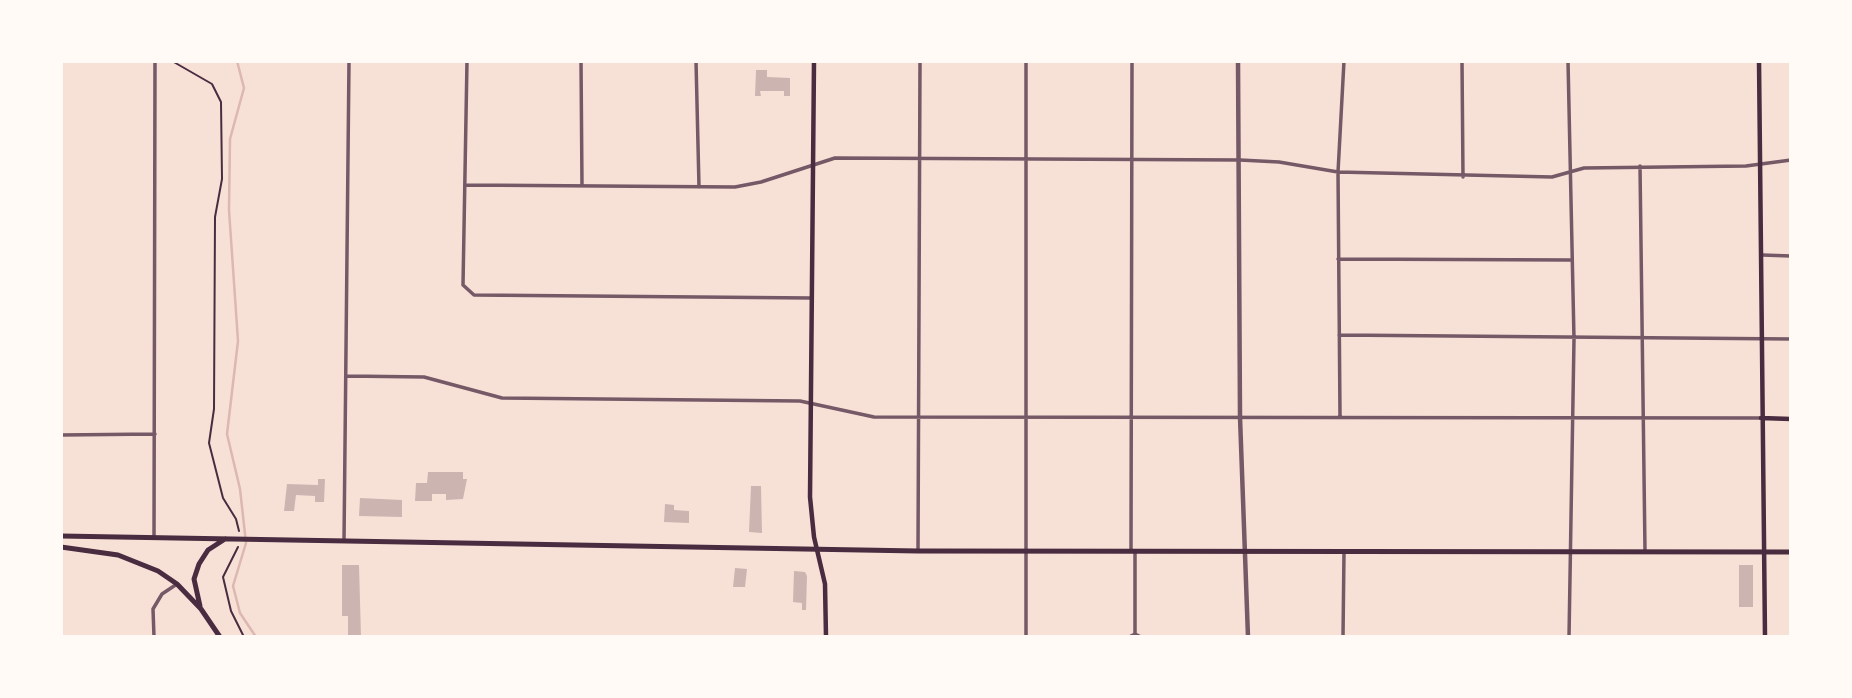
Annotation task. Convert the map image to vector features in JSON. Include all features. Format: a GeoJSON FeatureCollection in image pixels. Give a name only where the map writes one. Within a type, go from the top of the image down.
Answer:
{"type":"FeatureCollection","features":[{"type":"Feature","properties":{"kind":"main road"},"geometry":{"type":"LineString","coordinates":[[814,61],[814,298],[810,497],[817,550],[825,584],[826,637]]}},
{"type":"Feature","properties":{"kind":"main road"},"geometry":{"type":"LineString","coordinates":[[1759,61],[1765,637]]}},
{"type":"Feature","properties":{"kind":"main road"},"geometry":{"type":"LineString","coordinates":[[1761,418],[1791,419]]}},
{"type":"Feature","properties":{"kind":"main road"},"geometry":{"type":"LineString","coordinates":[[61,536],[918,551],[1245,549],[1791,552]]}},
{"type":"Feature","properties":{"kind":"main road"},"geometry":{"type":"LineString","coordinates":[[201,609],[194,579],[199,564],[208,550],[225,539]]}},
{"type":"Feature","properties":{"kind":"main road"},"geometry":{"type":"LineString","coordinates":[[61,547],[118,555],[158,571],[177,584],[201,609],[220,637]]}},
{"type":"Feature","properties":{"kind":"street"},"geometry":{"type":"LineString","coordinates":[[153,539],[155,61]]}},
{"type":"Feature","properties":{"kind":"street"},"geometry":{"type":"LineString","coordinates":[[344,541],[349,61]]}},
{"type":"Feature","properties":{"kind":"street"},"geometry":{"type":"LineString","coordinates":[[467,61],[463,285],[474,295],[814,298]]}},
{"type":"Feature","properties":{"kind":"street"},"geometry":{"type":"LineString","coordinates":[[581,61],[583,186]]}},
{"type":"Feature","properties":{"kind":"street"},"geometry":{"type":"LineString","coordinates":[[696,61],[699,187]]}},
{"type":"Feature","properties":{"kind":"street"},"geometry":{"type":"LineString","coordinates":[[918,551],[920,61]]}},
{"type":"Feature","properties":{"kind":"street"},"geometry":{"type":"LineString","coordinates":[[1026,61],[1026,637]]}},
{"type":"Feature","properties":{"kind":"street"},"geometry":{"type":"LineString","coordinates":[[1132,61],[1131,416],[1135,634]]}},
{"type":"Feature","properties":{"kind":"street"},"geometry":{"type":"LineString","coordinates":[[1238,61],[1240,417],[1248,637]]}},
{"type":"Feature","properties":{"kind":"street"},"geometry":{"type":"LineString","coordinates":[[1340,417],[1338,172],[1344,61]]}},
{"type":"Feature","properties":{"kind":"street"},"geometry":{"type":"LineString","coordinates":[[1462,61],[1463,177]]}},
{"type":"Feature","properties":{"kind":"street"},"geometry":{"type":"LineString","coordinates":[[1568,61],[1570,260],[1574,339],[1569,637]]}},
{"type":"Feature","properties":{"kind":"street"},"geometry":{"type":"LineString","coordinates":[[466,185],[749,186],[835,158],[1240,160],[1279,162],[1338,172],[1463,177],[1552,177],[1584,168],[1746,166],[1760,162],[1791,160]]}},
{"type":"Feature","properties":{"kind":"street"},"geometry":{"type":"LineString","coordinates":[[1640,166],[1645,551]]}},
{"type":"Feature","properties":{"kind":"street"},"geometry":{"type":"LineString","coordinates":[[1762,255],[1791,256]]}},
{"type":"Feature","properties":{"kind":"street"},"geometry":{"type":"LineString","coordinates":[[1338,259],[1570,260]]}},
{"type":"Feature","properties":{"kind":"street"},"geometry":{"type":"LineString","coordinates":[[1339,335],[1791,339]]}},
{"type":"Feature","properties":{"kind":"street"},"geometry":{"type":"LineString","coordinates":[[347,376],[424,377],[502,398],[812,403],[865,416],[1024,419],[1131,416],[1761,418]]}},
{"type":"Feature","properties":{"kind":"street"},"geometry":{"type":"LineString","coordinates":[[61,435],[155,434]]}},
{"type":"Feature","properties":{"kind":"street"},"geometry":{"type":"LineString","coordinates":[[1343,637],[1344,550]]}},
{"type":"Feature","properties":{"kind":"street"},"geometry":{"type":"LineString","coordinates":[[154,637],[153,609],[162,594],[177,584]]}},
{"type":"Feature","properties":{"kind":"street"},"geometry":{"type":"LineString","coordinates":[[1129,637],[1135,634]]}},
{"type":"Feature","properties":{"kind":"street"},"geometry":{"type":"LineString","coordinates":[[1135,634],[1141,637]]}},
{"type":"Feature","properties":{"kind":"path"},"geometry":{"type":"LineString","coordinates":[[172,61],[212,84],[221,102],[224,119],[222,179],[215,217],[214,409],[209,443],[223,498],[236,519],[239,530],[238,549],[223,577],[231,611],[244,637]]}},
{"type":"Feature","properties":{"kind":"building"},"geometry":{"type":"Polygon","coordinates":[[[756,70],[767,70],[767,77],[790,78],[790,96],[784,96],[784,91],[760,91],[761,96],[755,96],[756,70]]]}},
{"type":"Feature","properties":{"kind":"building"},"geometry":{"type":"Polygon","coordinates":[[[428,472],[463,472],[463,479],[467,479],[463,499],[446,500],[446,494],[432,494],[432,501],[415,501],[416,483],[427,483],[428,472]]]}},
{"type":"Feature","properties":{"kind":"building"},"geometry":{"type":"Polygon","coordinates":[[[318,479],[325,479],[324,502],[315,502],[315,496],[296,495],[294,511],[284,511],[287,484],[318,485],[318,479]]]}},
{"type":"Feature","properties":{"kind":"building"},"geometry":{"type":"Polygon","coordinates":[[[751,486],[761,486],[762,533],[749,532],[751,486]]]}},
{"type":"Feature","properties":{"kind":"building"},"geometry":{"type":"Polygon","coordinates":[[[360,498],[402,500],[402,517],[359,516],[360,498]]]}},
{"type":"Feature","properties":{"kind":"building"},"geometry":{"type":"Polygon","coordinates":[[[665,504],[674,505],[674,510],[689,511],[689,523],[664,522],[665,504]]]}},
{"type":"Feature","properties":{"kind":"building"},"geometry":{"type":"Polygon","coordinates":[[[342,565],[359,565],[361,637],[348,637],[348,616],[342,616],[342,565]]]}},
{"type":"Feature","properties":{"kind":"building"},"geometry":{"type":"Polygon","coordinates":[[[1739,565],[1753,565],[1753,607],[1739,607],[1739,565]]]}},
{"type":"Feature","properties":{"kind":"building"},"geometry":{"type":"Polygon","coordinates":[[[735,568],[747,569],[745,587],[733,587],[735,568]]]}},
{"type":"Feature","properties":{"kind":"building"},"geometry":{"type":"Polygon","coordinates":[[[794,571],[805,572],[807,576],[806,610],[802,610],[802,603],[793,602],[794,571]]]}},
{"type":"Feature","properties":{"kind":"waterway"},"geometry":{"type":"LineString","coordinates":[[237,61],[244,88],[230,139],[229,210],[238,341],[227,434],[240,489],[246,543],[233,586],[240,613],[256,637]]}}]}
